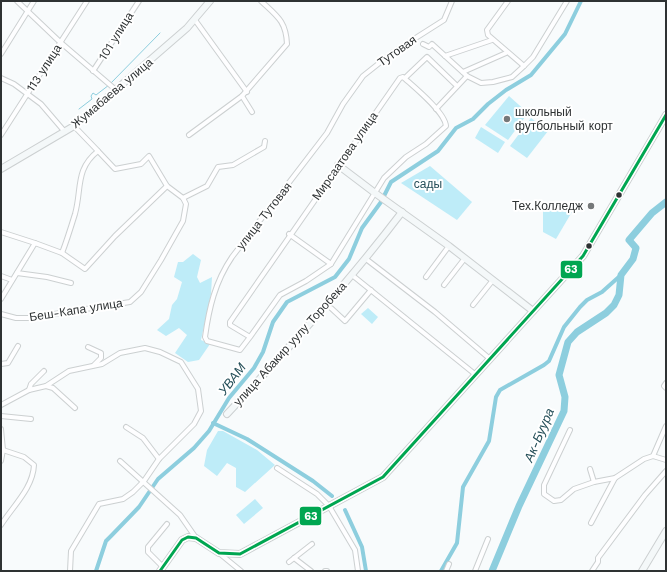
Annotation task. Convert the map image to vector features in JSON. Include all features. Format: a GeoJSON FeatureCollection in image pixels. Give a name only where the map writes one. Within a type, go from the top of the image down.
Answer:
{"type":"FeatureCollection","features":[{"type":"Feature","properties":{"kind":"street"},"geometry":{"type":"LineString","coordinates":[[17,1],[60,42],[92,68],[93,72],[112,86]]}},
{"type":"Feature","properties":{"kind":"street"},"geometry":{"type":"LineString","coordinates":[[1,54],[34,1]]}},
{"type":"Feature","properties":{"kind":"street","name":"113 улица"},"geometry":{"type":"LineString","coordinates":[[1,135],[87,1]]}},
{"type":"Feature","properties":{"kind":"street","name":"101 улица"},"geometry":{"type":"LineString","coordinates":[[93,72],[139,1]]}},
{"type":"Feature","properties":{"kind":"street","name":"Жумабаева улица"},"geometry":{"type":"LineString","coordinates":[[1,169],[63,130],[74,126],[112,86],[195,20],[210,1]]}},
{"type":"Feature","properties":{"kind":"street"},"geometry":{"type":"LineString","coordinates":[[189,135],[247,92],[287,44],[286,30],[282,21],[261,1]]}},
{"type":"Feature","properties":{"kind":"street","name":"Тутовая"},"geometry":{"type":"LineString","coordinates":[[343,104],[364,76],[392,53],[444,20],[452,1]]}},
{"type":"Feature","properties":{"kind":"street"},"geometry":{"type":"LineString","coordinates":[[508,1],[487,30],[492,40],[506,53],[524,66]]}},
{"type":"Feature","properties":{"kind":"street"},"geometry":{"type":"LineString","coordinates":[[423,44],[429,47],[432,44],[467,76],[481,83],[494,82],[512,77],[533,58],[567,1]]}},
{"type":"Feature","properties":{"kind":"street"},"geometry":{"type":"LineString","coordinates":[[195,20],[247,92]]}},
{"type":"Feature","properties":{"kind":"street"},"geometry":{"type":"LineString","coordinates":[[445,56],[492,40]]}},
{"type":"Feature","properties":{"kind":"street"},"geometry":{"type":"LineString","coordinates":[[463,72],[506,53]]}},
{"type":"Feature","properties":{"kind":"street"},"geometry":{"type":"LineString","coordinates":[[405,78],[427,57],[458,86]]}},
{"type":"Feature","properties":{"kind":"street"},"geometry":{"type":"LineString","coordinates":[[436,109],[467,76]]}},
{"type":"Feature","properties":{"kind":"street"},"geometry":{"type":"LineString","coordinates":[[1,78],[14,84],[41,104],[63,130]]}},
{"type":"Feature","properties":{"kind":"street","name":"Мирсаатова улица"},"geometry":{"type":"LineString","coordinates":[[250,337],[230,324],[230,322],[289,234],[400,78],[405,78]]}},
{"type":"Feature","properties":{"kind":"street","name":"улица Абакир уулу Торобека"},"geometry":{"type":"LineString","coordinates":[[250,337],[280,295],[306,281],[331,264],[376,194],[384,178],[406,157],[426,144],[446,126],[446,120],[405,78]]}},
{"type":"Feature","properties":{"kind":"street"},"geometry":{"type":"LineString","coordinates":[[242,96],[252,112]]}},
{"type":"Feature","properties":{"kind":"street","name":"улица Тутовая"},"geometry":{"type":"LineString","coordinates":[[250,337],[240,350],[207,341],[205,337],[209,310],[220,274],[327,133],[343,104]]}},
{"type":"Feature","properties":{"kind":"street"},"geometry":{"type":"LineString","coordinates":[[219,553],[235,555],[244,553],[383,477],[584,256],[666,115]]}},
{"type":"Feature","properties":{"kind":"street"},"geometry":{"type":"LineString","coordinates":[[74,126],[115,169],[141,164],[149,156],[167,186],[183,198],[207,186],[218,168],[233,165],[247,157],[264,147],[265,141]]}},
{"type":"Feature","properties":{"kind":"street"},"geometry":{"type":"LineString","coordinates":[[62,253],[75,213],[78,187],[84,166],[98,151]]}},
{"type":"Feature","properties":{"kind":"street"},"geometry":{"type":"LineString","coordinates":[[338,165],[449,246],[533,311]]}},
{"type":"Feature","properties":{"kind":"street"},"geometry":{"type":"LineString","coordinates":[[1,232],[62,253],[85,269],[115,236],[167,186]]}},
{"type":"Feature","properties":{"kind":"street","name":"Беш-Капа улица"},"geometry":{"type":"LineString","coordinates":[[1,314],[16,318],[29,318],[130,302],[141,292],[184,220],[186,204],[183,198]]}},
{"type":"Feature","properties":{"kind":"street","name":"улица Абакир уулу Торобека"},"geometry":{"type":"LineString","coordinates":[[227,414],[303,333],[366,259],[402,212]]}},
{"type":"Feature","properties":{"kind":"street"},"geometry":{"type":"LineString","coordinates":[[289,234],[331,264]]}},
{"type":"Feature","properties":{"kind":"street"},"geometry":{"type":"LineString","coordinates":[[1,299],[35,243]]}},
{"type":"Feature","properties":{"kind":"street"},"geometry":{"type":"LineString","coordinates":[[426,277],[449,246]]}},
{"type":"Feature","properties":{"kind":"street"},"geometry":{"type":"LineString","coordinates":[[444,285],[465,258]]}},
{"type":"Feature","properties":{"kind":"street"},"geometry":{"type":"LineString","coordinates":[[366,259],[435,312],[490,359]]}},
{"type":"Feature","properties":{"kind":"street"},"geometry":{"type":"LineString","coordinates":[[17,273],[46,277],[71,283]]}},
{"type":"Feature","properties":{"kind":"street","name":"улица Абакир уулу Торобека"},"geometry":{"type":"LineString","coordinates":[[352,275],[476,375]]}},
{"type":"Feature","properties":{"kind":"street"},"geometry":{"type":"LineString","coordinates":[[1,276],[12,280]]}},
{"type":"Feature","properties":{"kind":"street"},"geometry":{"type":"LineString","coordinates":[[473,305],[493,280]]}},
{"type":"Feature","properties":{"kind":"street","name":"улица Абакир уулу Торобека"},"geometry":{"type":"LineString","coordinates":[[331,308],[345,321],[371,290]]}},
{"type":"Feature","properties":{"kind":"street"},"geometry":{"type":"LineString","coordinates":[[1,364],[8,363],[18,346]]}},
{"type":"Feature","properties":{"kind":"street"},"geometry":{"type":"LineString","coordinates":[[88,347],[101,353],[101,358],[90,367]]}},
{"type":"Feature","properties":{"kind":"street"},"geometry":{"type":"LineString","coordinates":[[1,405],[29,390],[46,386],[69,370],[102,364],[120,353],[145,348],[160,352],[181,362],[192,376],[198,389],[201,411],[194,424],[158,459],[145,482],[123,499],[99,504],[71,550],[70,571]]}},
{"type":"Feature","properties":{"kind":"street"},"geometry":{"type":"LineString","coordinates":[[29,390],[31,384],[44,371]]}},
{"type":"Feature","properties":{"kind":"street"},"geometry":{"type":"LineString","coordinates":[[666,382],[664,386],[666,388]]}},
{"type":"Feature","properties":{"kind":"street"},"geometry":{"type":"LineString","coordinates":[[46,386],[54,388],[75,408]]}},
{"type":"Feature","properties":{"kind":"street"},"geometry":{"type":"LineString","coordinates":[[1,416],[31,419]]}},
{"type":"Feature","properties":{"kind":"street"},"geometry":{"type":"LineString","coordinates":[[652,456],[666,426]]}},
{"type":"Feature","properties":{"kind":"street"},"geometry":{"type":"LineString","coordinates":[[126,427],[144,438],[158,459]]}},
{"type":"Feature","properties":{"kind":"street"},"geometry":{"type":"LineString","coordinates":[[1,429],[3,450],[1,461]]}},
{"type":"Feature","properties":{"kind":"street"},"geometry":{"type":"LineString","coordinates":[[570,430],[544,485],[544,494],[554,501],[561,500],[574,489],[594,482],[615,478],[644,459],[652,456],[666,460]]}},
{"type":"Feature","properties":{"kind":"street"},"geometry":{"type":"LineString","coordinates":[[1,525],[29,486],[34,465],[24,457],[3,450]]}},
{"type":"Feature","properties":{"kind":"street"},"geometry":{"type":"LineString","coordinates":[[120,461],[152,488],[180,515],[196,538],[219,553],[241,571]]}},
{"type":"Feature","properties":{"kind":"street"},"geometry":{"type":"LineString","coordinates":[[277,468],[317,494],[330,505],[355,550],[358,571]]}},
{"type":"Feature","properties":{"kind":"street"},"geometry":{"type":"LineString","coordinates":[[590,469],[594,482]]}},
{"type":"Feature","properties":{"kind":"street"},"geometry":{"type":"LineString","coordinates":[[592,571],[598,562],[598,558],[645,495],[666,471]]}},
{"type":"Feature","properties":{"kind":"street"},"geometry":{"type":"LineString","coordinates":[[591,523],[615,478]]}},
{"type":"Feature","properties":{"kind":"street"},"geometry":{"type":"LineString","coordinates":[[167,524],[148,547],[148,552],[161,569],[182,540],[188,537],[196,538]]}},
{"type":"Feature","properties":{"kind":"street"},"geometry":{"type":"LineString","coordinates":[[642,571],[663,542],[666,531]]}},
{"type":"Feature","properties":{"kind":"street"},"geometry":{"type":"LineString","coordinates":[[475,571],[488,539]]}},
{"type":"Feature","properties":{"kind":"street"},"geometry":{"type":"LineString","coordinates":[[289,562],[312,544]]}},
{"type":"Feature","properties":{"kind":"street"},"geometry":{"type":"LineString","coordinates":[[294,558],[311,571]]}},
{"type":"Feature","properties":{"kind":"street"},"geometry":{"type":"LineString","coordinates":[[446,571],[450,564]]}},
{"type":"Feature","properties":{"kind":"green space","name":"школьный футбольный корт"},"geometry":{"type":"Polygon","coordinates":[[[509,96],[528,113],[508,140],[485,125],[509,96]]]}},
{"type":"Feature","properties":{"kind":"green space"},"geometry":{"type":"Polygon","coordinates":[[[531,118],[548,131],[527,158],[510,146],[531,118]]]}},
{"type":"Feature","properties":{"kind":"green space"},"geometry":{"type":"Polygon","coordinates":[[[481,127],[505,142],[498,153],[475,138],[481,127]]]}},
{"type":"Feature","properties":{"kind":"green space","name":"сады"},"geometry":{"type":"Polygon","coordinates":[[[430,166],[472,202],[457,220],[401,183],[430,166]]]}},
{"type":"Feature","properties":{"kind":"green space"},"geometry":{"type":"Polygon","coordinates":[[[560,202],[576,205],[556,239],[543,232],[543,210],[560,202]]]}},
{"type":"Feature","properties":{"kind":"green space"},"geometry":{"type":"Polygon","coordinates":[[[193,254],[201,260],[197,277],[200,283],[212,277],[211,294],[201,340],[210,344],[199,360],[188,362],[175,353],[187,335],[179,328],[166,336],[157,330],[169,319],[172,305],[177,299],[182,282],[174,277],[178,262],[183,262],[193,254]]]}},
{"type":"Feature","properties":{"kind":"green space"},"geometry":{"type":"Polygon","coordinates":[[[368,308],[378,317],[372,324],[361,314],[368,308]]]}},
{"type":"Feature","properties":{"kind":"green space"},"geometry":{"type":"Polygon","coordinates":[[[218,431],[223,431],[257,450],[275,465],[245,492],[236,487],[236,468],[227,463],[217,476],[204,466],[207,450],[218,431]]]}},
{"type":"Feature","properties":{"kind":"green space"},"geometry":{"type":"Polygon","coordinates":[[[255,499],[263,508],[244,524],[236,515],[255,499]]]}},
{"type":"Feature","properties":{"kind":"waterway","name":"УВАМ"},"geometry":{"type":"LineString","coordinates":[[96,571],[106,541],[139,507],[158,479],[194,448],[209,431],[229,398],[254,368],[263,352],[273,322],[287,302],[335,277],[349,259],[362,228],[381,202],[391,182],[438,151],[456,128],[473,119],[488,104],[506,90],[531,75],[565,34],[581,1]]}},
{"type":"Feature","properties":{"kind":"waterway"},"geometry":{"type":"LineString","coordinates":[[111,83],[160,33]]}},
{"type":"Feature","properties":{"kind":"waterway"},"geometry":{"type":"LineString","coordinates":[[79,109],[92,99],[91,96],[93,93],[96,95],[109,85]]}},
{"type":"Feature","properties":{"kind":"waterway","name":"Ак-Буура"},"geometry":{"type":"LineString","coordinates":[[492,571],[519,506],[564,411],[565,397],[559,375],[568,342],[577,332],[606,313],[614,305],[619,295],[621,275],[633,259],[636,248],[629,240],[652,213],[666,202]]}},
{"type":"Feature","properties":{"kind":"waterway"},"geometry":{"type":"LineString","coordinates":[[441,571],[457,543],[463,487],[489,441],[496,397],[500,390],[549,361],[564,327],[580,307],[587,300],[602,292],[621,275]]}},
{"type":"Feature","properties":{"kind":"waterway"},"geometry":{"type":"LineString","coordinates":[[213,423],[247,439],[313,481],[332,496]]}},
{"type":"Feature","properties":{"kind":"waterway"},"geometry":{"type":"LineString","coordinates":[[345,510],[362,547],[366,571]]}},
{"type":"Feature","properties":{"kind":"transit line","name":"63"},"geometry":{"type":"LineString","coordinates":[[160,571],[182,540],[188,537],[196,538],[219,553],[240,554],[383,477],[583,256],[666,115]]}},
{"type":"Feature","properties":{"kind":"place","name":"школьный футбольный корт"},"geometry":{"type":"Point","coordinates":[507,119]}},
{"type":"Feature","properties":{"kind":"place","name":"Тех.Колледж"},"geometry":{"type":"Point","coordinates":[591,206]}}]}
